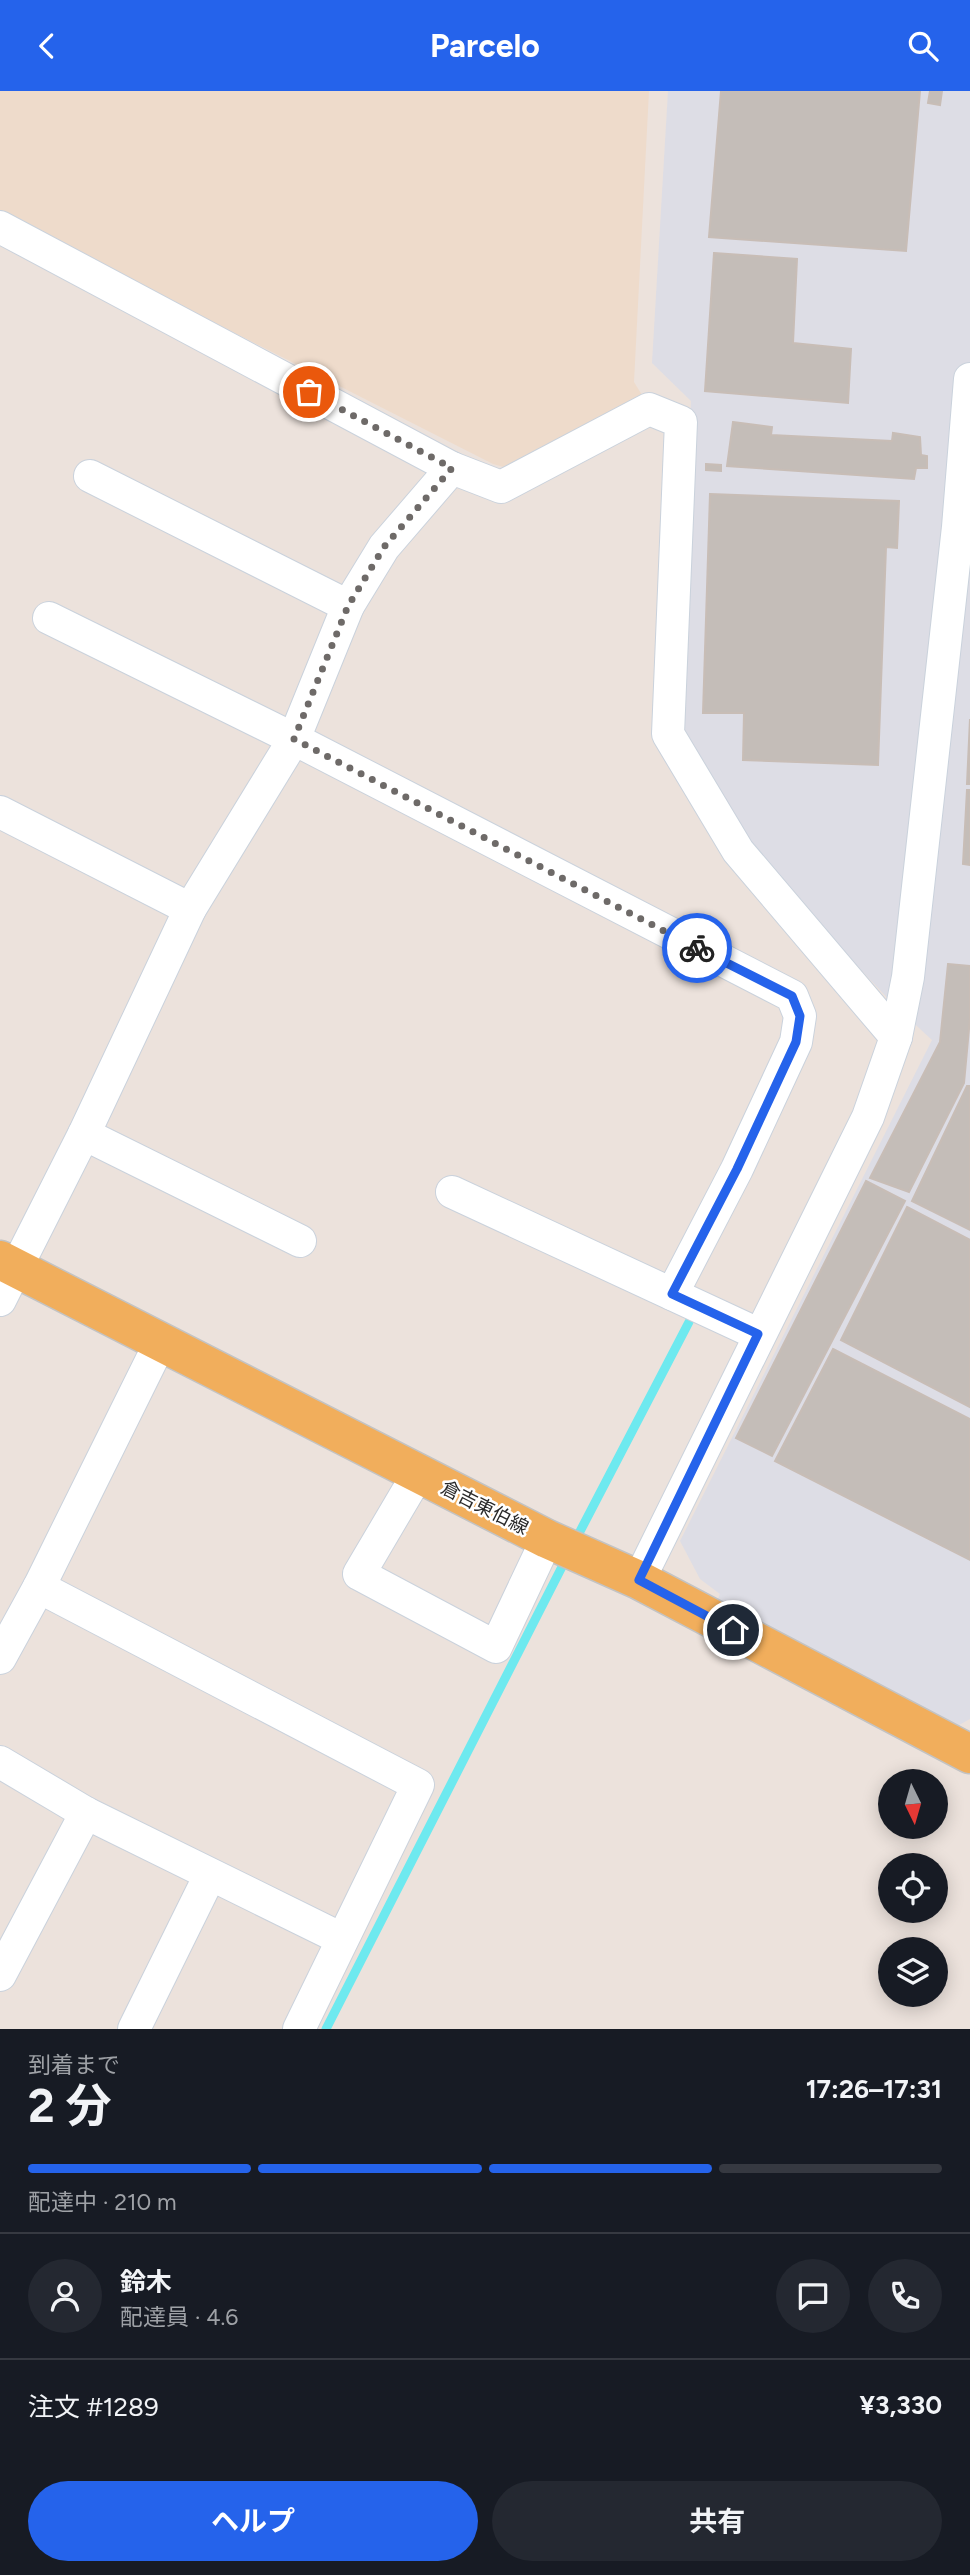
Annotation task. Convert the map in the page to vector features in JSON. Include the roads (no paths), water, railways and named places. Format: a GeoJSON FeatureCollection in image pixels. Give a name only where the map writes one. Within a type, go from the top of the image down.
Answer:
{"type":"FeatureCollection","features":[{"type":"Feature","properties":{"kind":"main road","name":"倉吉東伯線"},"geometry":{"type":"LineString","coordinates":[[5,1276],[161,1341],[547,1539],[639,1580],[970,1754]]}},
{"type":"Feature","properties":{"kind":"street"},"geometry":{"type":"LineString","coordinates":[[0,227],[452,468],[501,487],[649,409],[681,422],[668,734],[738,851],[896,1037]]}},
{"type":"Feature","properties":{"kind":"street"},"geometry":{"type":"LineString","coordinates":[[639,1580],[758,1334],[868,1117],[896,1037],[911,950],[958,527],[970,379]]}},
{"type":"Feature","properties":{"kind":"street"},"geometry":{"type":"LineString","coordinates":[[5,1276],[84,1134],[190,909],[294,739],[348,606],[384,547],[452,468]]}},
{"type":"Feature","properties":{"kind":"street"},"geometry":{"type":"LineString","coordinates":[[90,476],[348,606]]}},
{"type":"Feature","properties":{"kind":"street"},"geometry":{"type":"LineString","coordinates":[[49,618],[294,739],[792,996],[800,1016],[796,1042],[737,1169],[672,1294]]}},
{"type":"Feature","properties":{"kind":"street"},"geometry":{"type":"LineString","coordinates":[[0,812],[190,909]]}},
{"type":"Feature","properties":{"kind":"street"},"geometry":{"type":"LineString","coordinates":[[84,1134],[300,1241]]}},
{"type":"Feature","properties":{"kind":"street"},"geometry":{"type":"LineString","coordinates":[[452,1192],[758,1334]]}},
{"type":"Feature","properties":{"kind":"street"},"geometry":{"type":"LineString","coordinates":[[0,1658],[39,1587],[161,1341]]}},
{"type":"Feature","properties":{"kind":"street"},"geometry":{"type":"LineString","coordinates":[[418,1473],[359,1574],[496,1647],[547,1539]]}},
{"type":"Feature","properties":{"kind":"street"},"geometry":{"type":"LineString","coordinates":[[39,1587],[418,1785],[299,2029]]}},
{"type":"Feature","properties":{"kind":"street"},"geometry":{"type":"LineString","coordinates":[[0,1762],[86,1813],[342,1939]]}},
{"type":"Feature","properties":{"kind":"street"},"geometry":{"type":"LineString","coordinates":[[0,1975],[86,1813]]}},
{"type":"Feature","properties":{"kind":"street"},"geometry":{"type":"LineString","coordinates":[[134,2029],[210,1875]]}},
{"type":"Feature","properties":{"kind":"waterway"},"geometry":{"type":"LineString","coordinates":[[575,1541],[689,1322]]}},
{"type":"Feature","properties":{"kind":"waterway"},"geometry":{"type":"LineString","coordinates":[[326,2029],[567,1557]]}}]}
